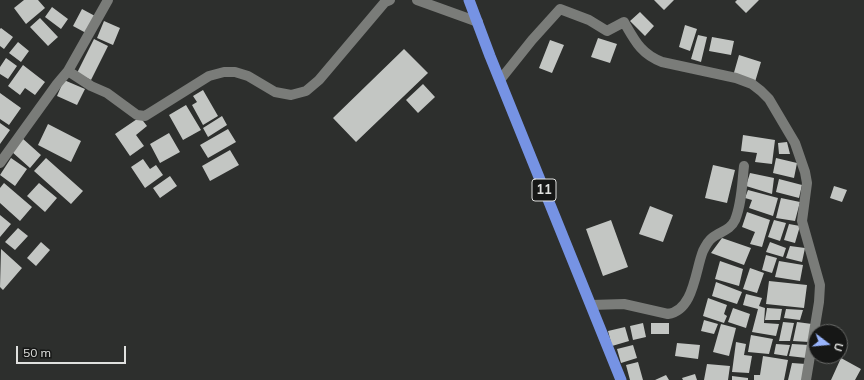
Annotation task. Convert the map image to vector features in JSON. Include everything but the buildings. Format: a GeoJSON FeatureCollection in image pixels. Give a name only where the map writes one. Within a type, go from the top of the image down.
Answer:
{"type":"FeatureCollection","features":[{"type":"Feature","properties":{"kind":"highway","name":"11"},"geometry":{"type":"LineString","coordinates":[[469,0],[621,380]]}},
{"type":"Feature","properties":{"kind":"street"},"geometry":{"type":"LineString","coordinates":[[0,163],[68,71],[108,0]]}},
{"type":"Feature","properties":{"kind":"street"},"geometry":{"type":"LineString","coordinates":[[68,71],[91,86],[107,93],[137,115],[145,116],[209,76],[224,72],[235,72],[248,76],[275,92],[291,94],[298,93],[306,91],[319,80],[368,21],[385,2],[390,0]]}},
{"type":"Feature","properties":{"kind":"street"},"geometry":{"type":"LineString","coordinates":[[417,0],[478,22]]}},
{"type":"Feature","properties":{"kind":"street"},"geometry":{"type":"LineString","coordinates":[[500,80],[532,40],[560,9],[589,20],[607,31],[624,22],[641,50],[656,60],[736,78],[752,84],[761,91],[769,100],[792,136],[806,177],[807,187],[802,222],[819,278],[820,294],[806,380]]}},
{"type":"Feature","properties":{"kind":"street"},"geometry":{"type":"LineString","coordinates":[[591,305],[624,304],[668,314],[674,313],[680,309],[694,286],[703,252],[707,244],[712,238],[731,227],[735,220],[739,207],[744,166]]}}]}
